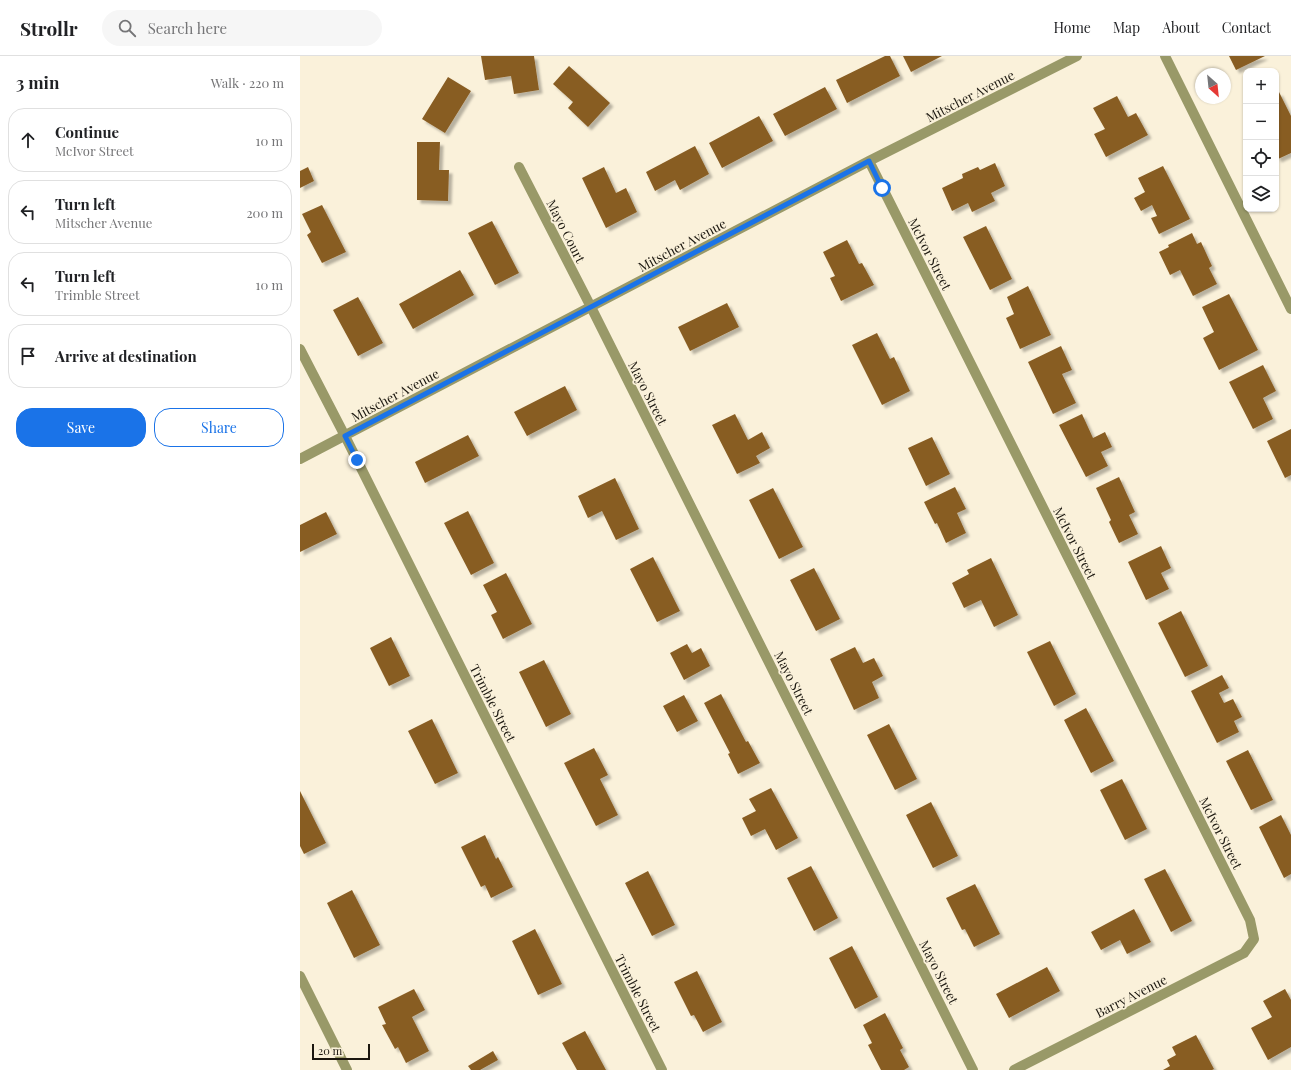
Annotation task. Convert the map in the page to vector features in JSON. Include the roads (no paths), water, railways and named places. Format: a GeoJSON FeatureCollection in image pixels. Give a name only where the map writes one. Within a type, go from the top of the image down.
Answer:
{"type":"FeatureCollection","features":[{"type":"Feature","properties":{"kind":"street","name":"Mitscher Avenue"},"geometry":{"type":"LineString","coordinates":[[300,459],[869,161],[1077,56]]}},
{"type":"Feature","properties":{"kind":"street"},"geometry":{"type":"LineString","coordinates":[[1165,56],[1291,310]]}},
{"type":"Feature","properties":{"kind":"street","name":"McIvor Street"},"geometry":{"type":"LineString","coordinates":[[869,161],[1247,913],[1254,939]]}},
{"type":"Feature","properties":{"kind":"street","name":"Mayo Court"},"geometry":{"type":"LineString","coordinates":[[519,167],[591,307]]}},
{"type":"Feature","properties":{"kind":"street","name":"Mayo Street"},"geometry":{"type":"LineString","coordinates":[[591,307],[973,1070]]}},
{"type":"Feature","properties":{"kind":"street","name":"Trimble Street"},"geometry":{"type":"LineString","coordinates":[[300,349],[662,1070]]}},
{"type":"Feature","properties":{"kind":"street","name":"Barry Avenue"},"geometry":{"type":"LineString","coordinates":[[1014,1070],[1244,953],[1254,939]]}},
{"type":"Feature","properties":{"kind":"street"},"geometry":{"type":"LineString","coordinates":[[300,976],[347,1070]]}}]}
